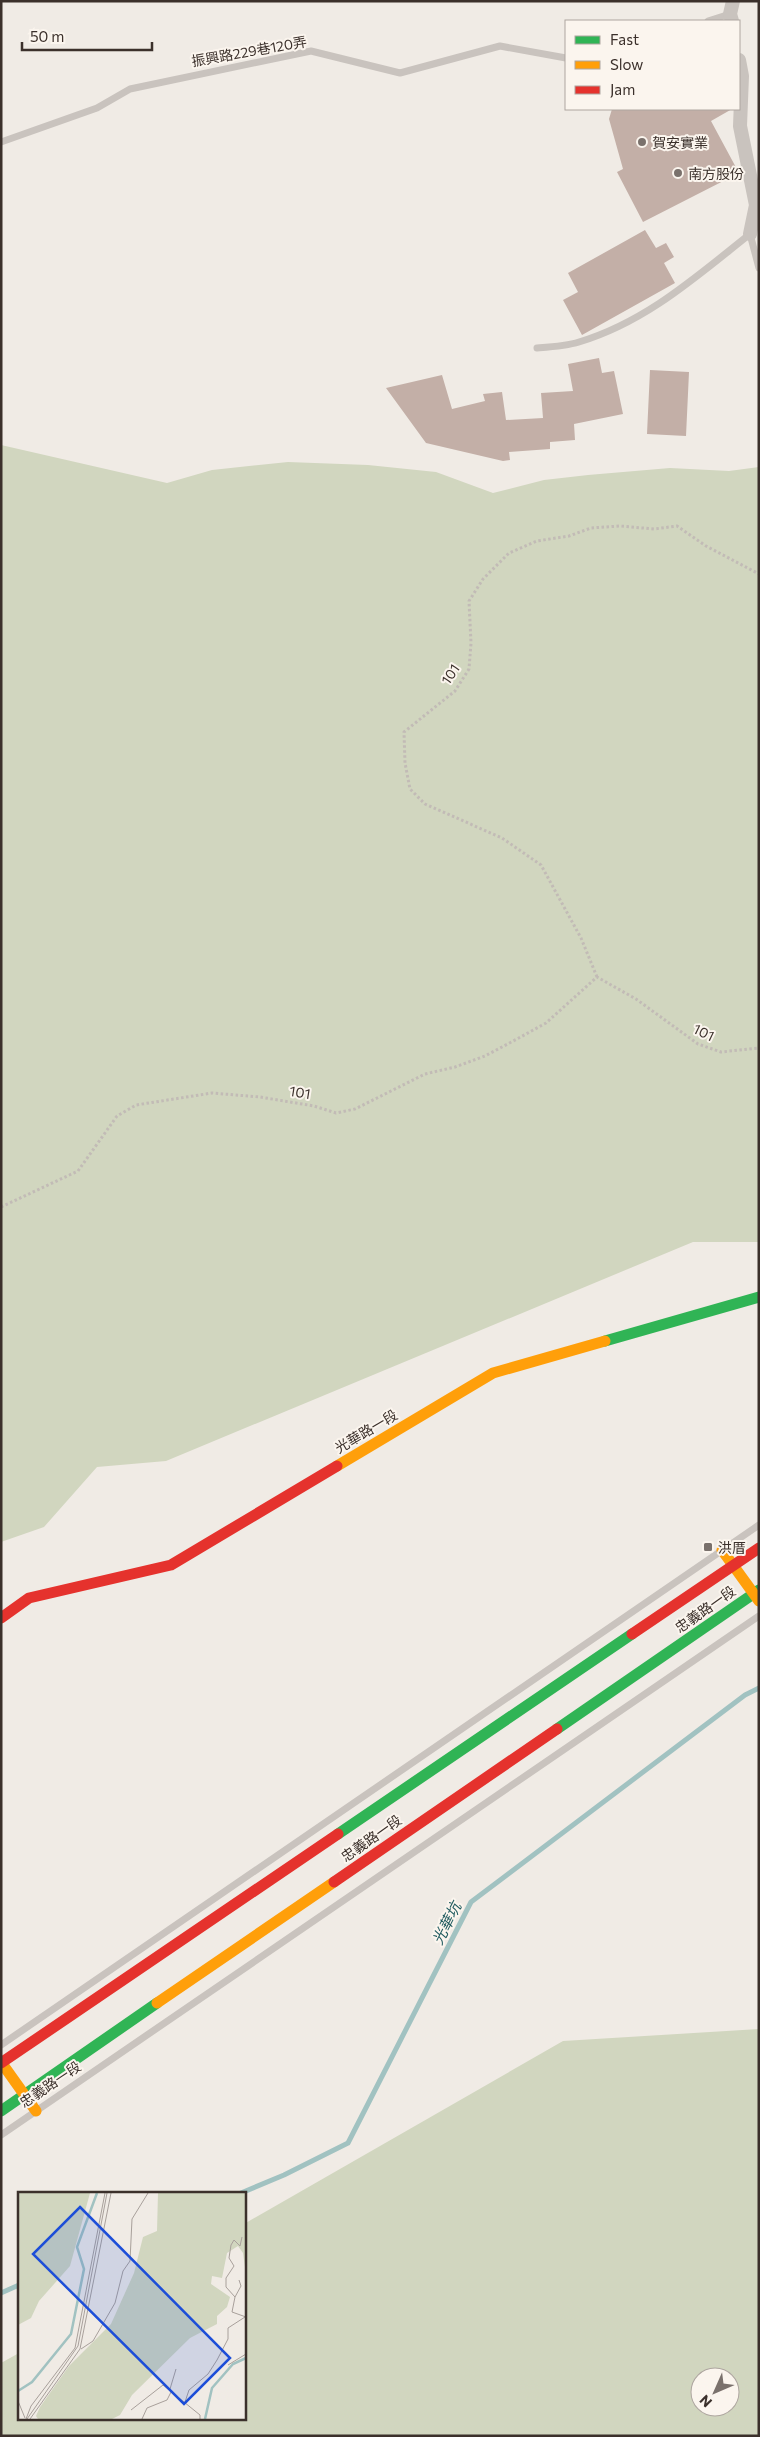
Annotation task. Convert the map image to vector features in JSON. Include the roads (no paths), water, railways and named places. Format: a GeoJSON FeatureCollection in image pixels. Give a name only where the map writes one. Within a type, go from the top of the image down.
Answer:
{"type":"FeatureCollection","features":[{"type":"Feature","properties":{"kind":"main road","name":"光華路一段"},"geometry":{"type":"LineString","coordinates":[[1,1618],[29,1598],[171,1565],[493,1373],[759,1297]]}},
{"type":"Feature","properties":{"kind":"main road","name":"忠義路一段"},"geometry":{"type":"LineString","coordinates":[[1,2062],[759,1548]]}},
{"type":"Feature","properties":{"kind":"main road"},"geometry":{"type":"LineString","coordinates":[[722,1550],[757,1595]]}},
{"type":"Feature","properties":{"kind":"main road","name":"忠義路一段"},"geometry":{"type":"LineString","coordinates":[[1,2111],[757,1595]]}},
{"type":"Feature","properties":{"kind":"main road"},"geometry":{"type":"LineString","coordinates":[[1,2062],[36,2111]]}},
{"type":"Feature","properties":{"kind":"street"},"geometry":{"type":"LineString","coordinates":[[740,65],[742,76],[740,126],[757,205],[750,234]]}},
{"type":"Feature","properties":{"kind":"lane"},"geometry":{"type":"LineString","coordinates":[[711,20],[731,12]]}},
{"type":"Feature","properties":{"kind":"lane","name":"振興路229巷120弄"},"geometry":{"type":"LineString","coordinates":[[1,142],[97,108],[130,88],[311,51],[400,73],[500,46],[565,58]]}},
{"type":"Feature","properties":{"kind":"lane"},"geometry":{"type":"LineString","coordinates":[[537,348],[578,343],[622,325],[651,310],[750,234],[759,268]]}},
{"type":"Feature","properties":{"kind":"lane"},"geometry":{"type":"LineString","coordinates":[[1,2045],[759,1525]]}},
{"type":"Feature","properties":{"kind":"lane","name":"忠義路一段"},"geometry":{"type":"LineString","coordinates":[[1,2135],[759,1616]]}},
{"type":"Feature","properties":{"kind":"waterway","name":"光華坑"},"geometry":{"type":"LineString","coordinates":[[243,2192],[284,2175],[348,2143],[471,1902],[745,1695],[759,1688]]}},
{"type":"Feature","properties":{"kind":"waterway","name":"光華坑"},"geometry":{"type":"LineString","coordinates":[[1,2293],[18,2285]]}},
{"type":"Feature","properties":{"kind":"place","name":"賀安實業"},"geometry":{"type":"Point","coordinates":[642,142]}},
{"type":"Feature","properties":{"kind":"place","name":"南方股份"},"geometry":{"type":"Point","coordinates":[678,173]}},
{"type":"Feature","properties":{"kind":"place","name":"洪厝"},"geometry":{"type":"Point","coordinates":[708,1547]}}]}
